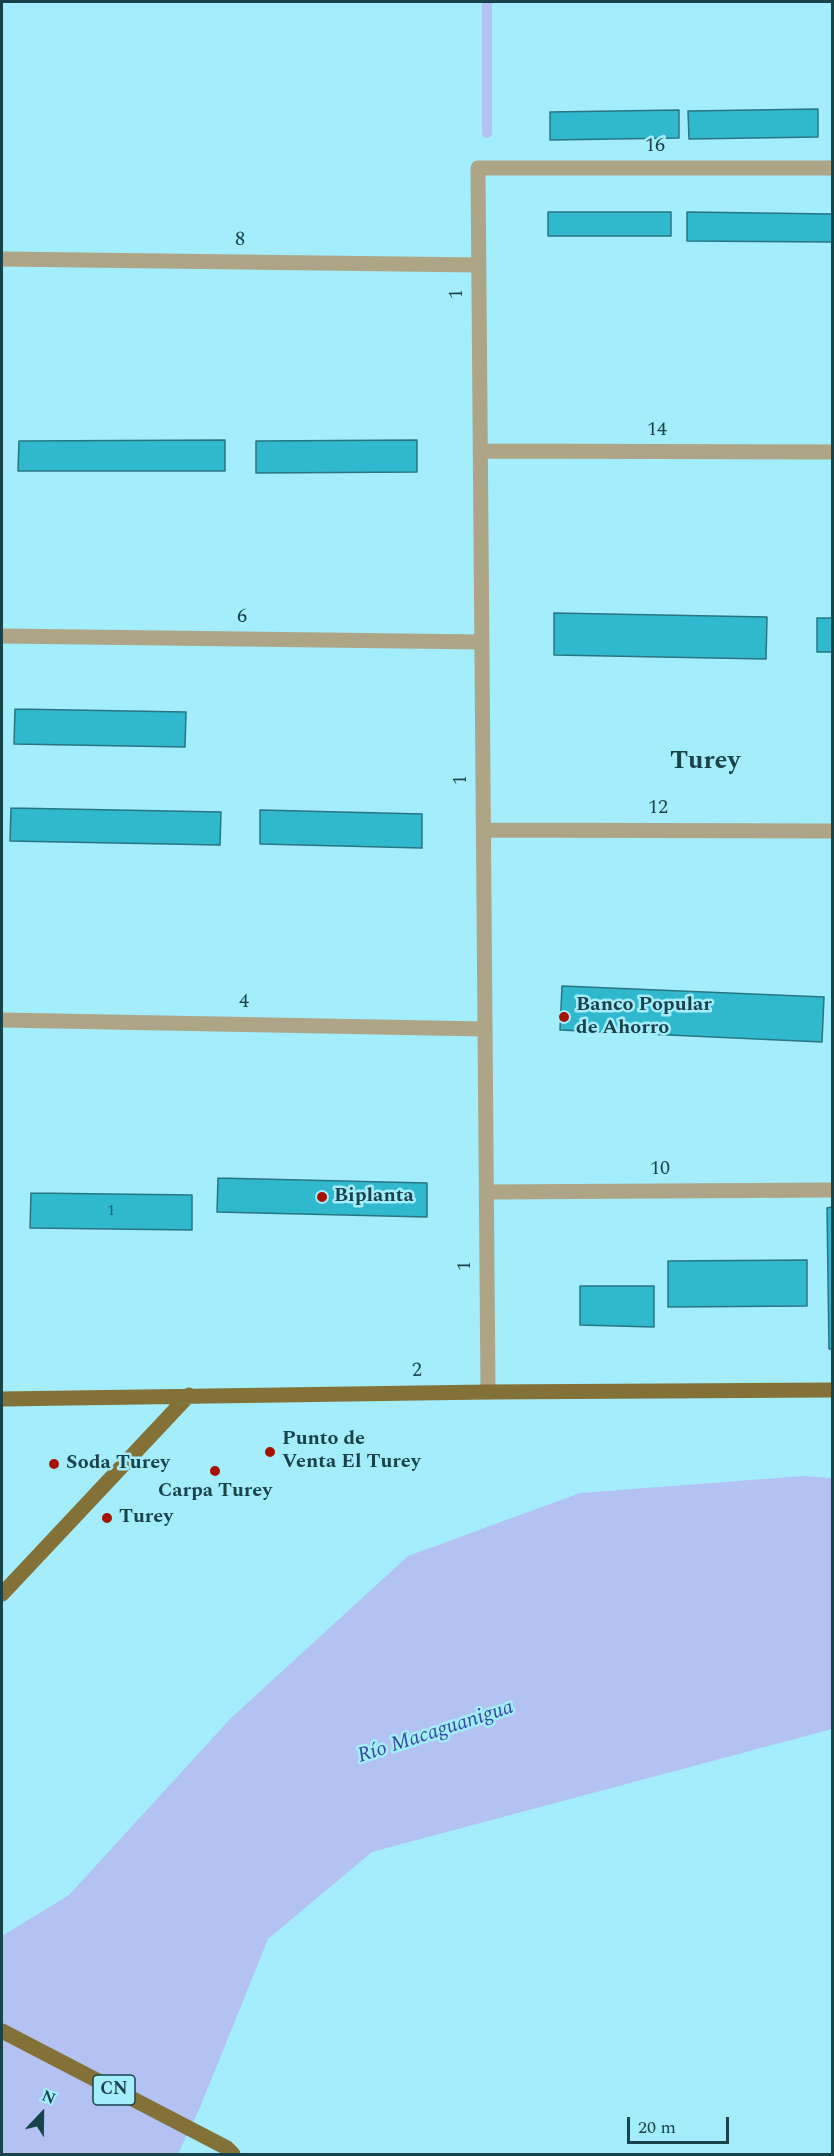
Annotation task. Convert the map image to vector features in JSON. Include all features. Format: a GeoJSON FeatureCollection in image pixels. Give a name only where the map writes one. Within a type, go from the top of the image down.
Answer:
{"type":"FeatureCollection","features":[{"type":"Feature","properties":{"kind":"main road","name":"2"},"geometry":{"type":"LineString","coordinates":[[2,1399],[189,1395],[832,1390]]}},
{"type":"Feature","properties":{"kind":"main road"},"geometry":{"type":"LineString","coordinates":[[2,1594],[189,1395]]}},
{"type":"Feature","properties":{"kind":"main road","name":"CN"},"geometry":{"type":"LineString","coordinates":[[2,2031],[230,2151]]}},
{"type":"Feature","properties":{"kind":"street","name":"16"},"geometry":{"type":"LineString","coordinates":[[478,168],[832,168]]}},
{"type":"Feature","properties":{"kind":"street","name":"1"},"geometry":{"type":"LineString","coordinates":[[478,168],[488,1392]]}},
{"type":"Feature","properties":{"kind":"street","name":"8"},"geometry":{"type":"LineString","coordinates":[[2,259],[479,265]]}},
{"type":"Feature","properties":{"kind":"street","name":"14"},"geometry":{"type":"LineString","coordinates":[[480,451],[832,452]]}},
{"type":"Feature","properties":{"kind":"street","name":"6"},"geometry":{"type":"LineString","coordinates":[[2,636],[482,642]]}},
{"type":"Feature","properties":{"kind":"street","name":"12"},"geometry":{"type":"LineString","coordinates":[[484,830],[832,831]]}},
{"type":"Feature","properties":{"kind":"street","name":"4"},"geometry":{"type":"LineString","coordinates":[[2,1020],[485,1029]]}},
{"type":"Feature","properties":{"kind":"street","name":"10"},"geometry":{"type":"LineString","coordinates":[[487,1192],[832,1190]]}},
{"type":"Feature","properties":{"kind":"water","name":"Río Macaguanigua"},"geometry":{"type":"Polygon","coordinates":[[[803,1476],[832,1478],[832,1729],[372,1852],[268,1939],[201,2105],[178,2154],[2,2154],[2,1936],[69,1895],[231,1718],[408,1556],[580,1493],[803,1476]]]}},
{"type":"Feature","properties":{"kind":"building"},"geometry":{"type":"Polygon","coordinates":[[[818,109],[818,137],[689,139],[688,111],[818,109]]]}},
{"type":"Feature","properties":{"kind":"building"},"geometry":{"type":"Polygon","coordinates":[[[679,110],[679,138],[550,140],[550,112],[679,110]]]}},
{"type":"Feature","properties":{"kind":"building"},"geometry":{"type":"Polygon","coordinates":[[[548,212],[671,212],[671,236],[548,236],[548,212]]]}},
{"type":"Feature","properties":{"kind":"building"},"geometry":{"type":"Polygon","coordinates":[[[687,212],[832,214],[832,242],[687,241],[687,212]]]}},
{"type":"Feature","properties":{"kind":"building"},"geometry":{"type":"Polygon","coordinates":[[[225,440],[225,471],[18,471],[19,441],[225,440]]]}},
{"type":"Feature","properties":{"kind":"building"},"geometry":{"type":"Polygon","coordinates":[[[417,440],[417,472],[256,473],[256,441],[417,440]]]}},
{"type":"Feature","properties":{"kind":"building"},"geometry":{"type":"Polygon","coordinates":[[[554,613],[767,617],[766,659],[554,655],[554,613]]]}},
{"type":"Feature","properties":{"kind":"building"},"geometry":{"type":"Polygon","coordinates":[[[817,618],[832,618],[832,652],[817,652],[817,618]]]}},
{"type":"Feature","properties":{"kind":"building"},"geometry":{"type":"Polygon","coordinates":[[[15,709],[186,712],[185,747],[14,744],[15,709]]]}},
{"type":"Feature","properties":{"kind":"building"},"geometry":{"type":"Polygon","coordinates":[[[11,808],[221,812],[220,845],[10,841],[11,808]]]}},
{"type":"Feature","properties":{"kind":"building"},"geometry":{"type":"Polygon","coordinates":[[[260,810],[422,814],[422,848],[260,844],[260,810]]]}},
{"type":"Feature","properties":{"kind":"building"},"geometry":{"type":"Polygon","coordinates":[[[562,986],[824,997],[822,1042],[560,1030],[562,986]]]}},
{"type":"Feature","properties":{"kind":"building","name":"Biplanta"},"geometry":{"type":"Polygon","coordinates":[[[218,1178],[427,1183],[427,1217],[217,1212],[218,1178]]]}},
{"type":"Feature","properties":{"kind":"building"},"geometry":{"type":"Polygon","coordinates":[[[31,1193],[192,1195],[192,1230],[30,1228],[31,1193]]]}},
{"type":"Feature","properties":{"kind":"building"},"geometry":{"type":"Polygon","coordinates":[[[832,1207],[832,1349],[829,1349],[827,1208],[832,1207]]]}},
{"type":"Feature","properties":{"kind":"building"},"geometry":{"type":"Polygon","coordinates":[[[807,1260],[807,1306],[668,1307],[668,1261],[807,1260]]]}},
{"type":"Feature","properties":{"kind":"building"},"geometry":{"type":"Polygon","coordinates":[[[580,1286],[654,1286],[654,1327],[580,1325],[580,1286]]]}},
{"type":"Feature","properties":{"kind":"waterway"},"geometry":{"type":"LineString","coordinates":[[487,2],[487,133]]}},
{"type":"Feature","properties":{"kind":"place","name":"Banco Popular de Ahorro"},"geometry":{"type":"Point","coordinates":[564,1017]}},
{"type":"Feature","properties":{"kind":"place","name":"Biplanta"},"geometry":{"type":"Point","coordinates":[322,1197]}},
{"type":"Feature","properties":{"kind":"place","name":"Punto de Venta El Turey"},"geometry":{"type":"Point","coordinates":[270,1452]}},
{"type":"Feature","properties":{"kind":"place","name":"Soda Turey"},"geometry":{"type":"Point","coordinates":[54,1464]}},
{"type":"Feature","properties":{"kind":"place","name":"Carpa Turey"},"geometry":{"type":"Point","coordinates":[215,1471]}},
{"type":"Feature","properties":{"kind":"place","name":"Turey"},"geometry":{"type":"Point","coordinates":[107,1518]}},
{"type":"Feature","properties":{"kind":"district","name":"Turey"},"geometry":{"type":"Point","coordinates":[705,763]}}]}
